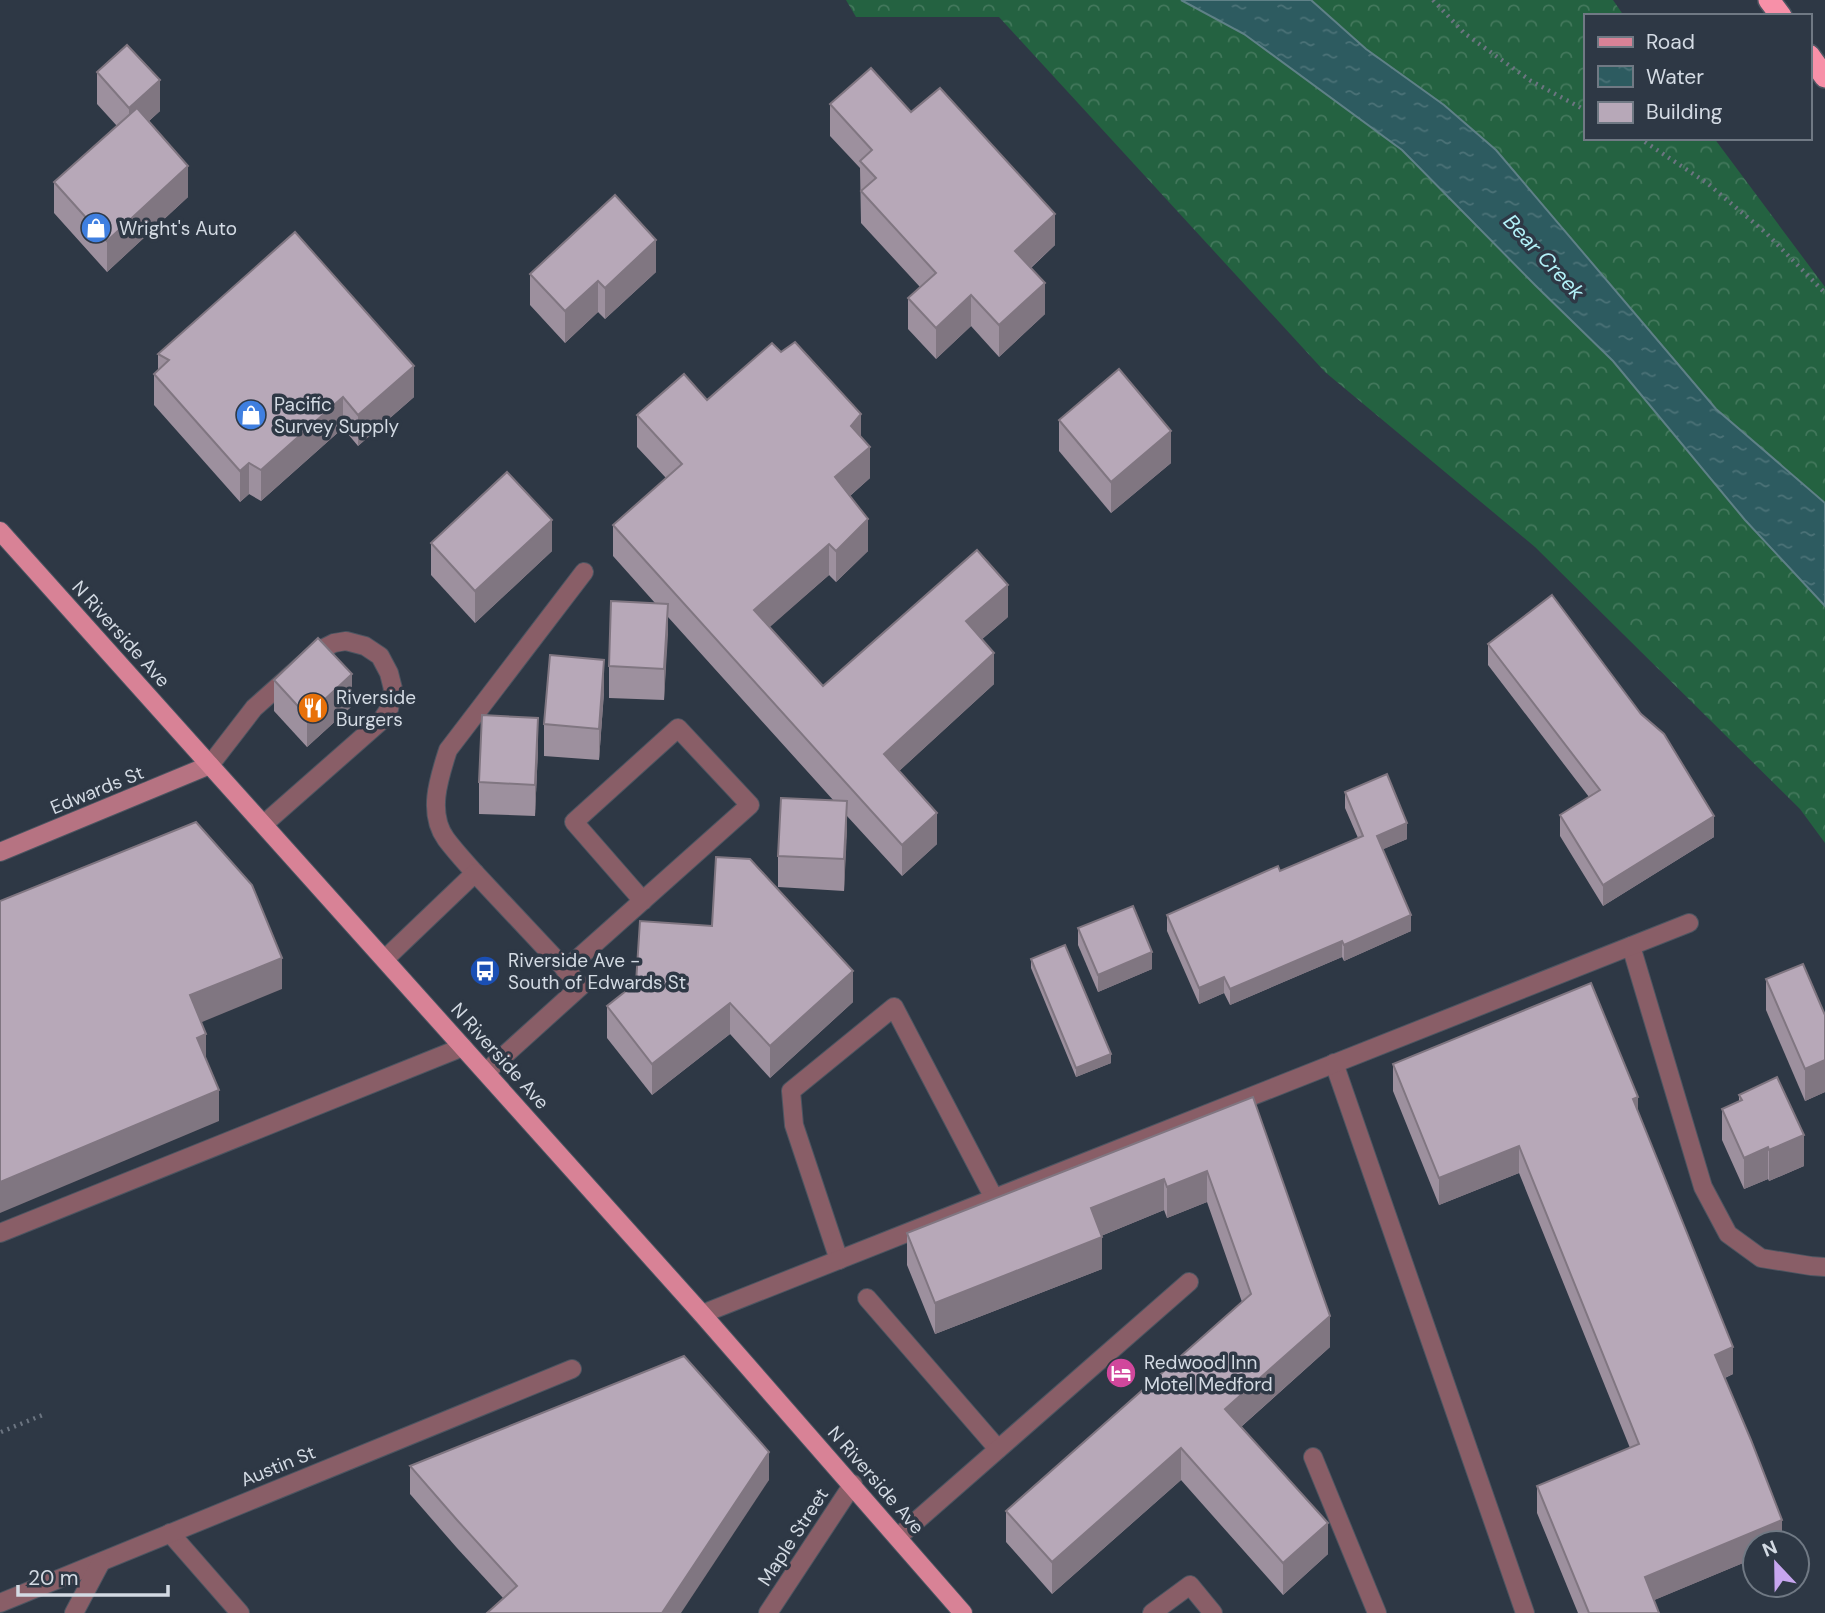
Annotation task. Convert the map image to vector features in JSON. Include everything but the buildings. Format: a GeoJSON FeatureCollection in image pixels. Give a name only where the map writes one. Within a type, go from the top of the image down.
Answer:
{"type":"FeatureCollection","features":[{"type":"Feature","properties":{"kind":"highway"},"geometry":{"type":"LineString","coordinates":[[1811,58],[1825,77]]}},
{"type":"Feature","properties":{"kind":"main road","name":"N Riverside Ave"},"geometry":{"type":"LineString","coordinates":[[0,531],[702,1314],[963,1613]]}},
{"type":"Feature","properties":{"kind":"street"},"geometry":{"type":"LineString","coordinates":[[486,1072],[581,986],[444,837],[436,816],[438,783],[448,750],[584,572]]}},
{"type":"Feature","properties":{"kind":"street"},"geometry":{"type":"LineString","coordinates":[[210,765],[254,708],[318,651],[334,643],[346,641],[365,646],[380,656],[389,673],[393,689],[389,709],[381,721],[264,824]]}},
{"type":"Feature","properties":{"kind":"street"},"geometry":{"type":"LineString","coordinates":[[565,970],[643,901],[750,805],[678,728],[574,822],[643,901]]}},
{"type":"Feature","properties":{"kind":"street","name":"Edwards St"},"geometry":{"type":"LineString","coordinates":[[0,852],[210,765]]}},
{"type":"Feature","properties":{"kind":"street"},"geometry":{"type":"LineString","coordinates":[[384,959],[475,873]]}},
{"type":"Feature","properties":{"kind":"street"},"geometry":{"type":"LineString","coordinates":[[702,1314],[1689,923]]}},
{"type":"Feature","properties":{"kind":"street"},"geometry":{"type":"LineString","coordinates":[[1631,946],[1703,1187],[1728,1234],[1761,1258],[1825,1266]]}},
{"type":"Feature","properties":{"kind":"street"},"geometry":{"type":"LineString","coordinates":[[839,1260],[794,1125],[791,1091],[894,1007],[994,1198]]}},
{"type":"Feature","properties":{"kind":"street"},"geometry":{"type":"LineString","coordinates":[[0,1233],[463,1047]]}},
{"type":"Feature","properties":{"kind":"street"},"geometry":{"type":"LineString","coordinates":[[1334,1063],[1525,1613]]}},
{"type":"Feature","properties":{"kind":"street"},"geometry":{"type":"LineString","coordinates":[[898,1537],[1189,1282]]}},
{"type":"Feature","properties":{"kind":"street"},"geometry":{"type":"LineString","coordinates":[[867,1298],[998,1449]]}},
{"type":"Feature","properties":{"kind":"street","name":"Austin St"},"geometry":{"type":"LineString","coordinates":[[0,1603],[572,1369]]}},
{"type":"Feature","properties":{"kind":"street"},"geometry":{"type":"LineString","coordinates":[[1312,1457],[1377,1613]]}},
{"type":"Feature","properties":{"kind":"street","name":"Maple Street"},"geometry":{"type":"LineString","coordinates":[[768,1613],[853,1485]]}},
{"type":"Feature","properties":{"kind":"street"},"geometry":{"type":"LineString","coordinates":[[170,1534],[240,1613]]}},
{"type":"Feature","properties":{"kind":"street"},"geometry":{"type":"LineString","coordinates":[[74,1613],[101,1562]]}},
{"type":"Feature","properties":{"kind":"street"},"geometry":{"type":"LineString","coordinates":[[1152,1613],[1190,1585],[1213,1613]]}},
{"type":"Feature","properties":{"kind":"path"},"geometry":{"type":"LineString","coordinates":[[1433,0],[1464,33],[1531,81],[1584,109]]}},
{"type":"Feature","properties":{"kind":"path"},"geometry":{"type":"LineString","coordinates":[[1642,140],[1707,183],[1766,233],[1825,293]]}},
{"type":"Feature","properties":{"kind":"path"},"geometry":{"type":"LineString","coordinates":[[1,1432],[45,1414]]}},
{"type":"Feature","properties":{"kind":"green space"},"geometry":{"type":"Polygon","coordinates":[[[846,0],[1613,0],[1623,14],[1584,14],[1584,140],[1715,140],[1825,287],[1825,843],[1800,809],[1535,547],[1325,372],[999,17],[856,17],[846,0]]]}},
{"type":"Feature","properties":{"kind":"water","name":"Bear Creek"},"geometry":{"type":"Polygon","coordinates":[[[1181,0],[1311,0],[1366,49],[1444,105],[1496,150],[1716,409],[1825,503],[1825,606],[1745,520],[1613,361],[1402,150],[1244,34],[1181,0]]]}},
{"type":"Feature","properties":{"kind":"place","name":"Wright's Auto"},"geometry":{"type":"Point","coordinates":[96,228]}},
{"type":"Feature","properties":{"kind":"place","name":"Pacific Survey Supply"},"geometry":{"type":"Point","coordinates":[251,415]}},
{"type":"Feature","properties":{"kind":"place","name":"Riverside Burgers"},"geometry":{"type":"Point","coordinates":[313,708]}},
{"type":"Feature","properties":{"kind":"place","name":"Riverside Ave - South of Edwards St"},"geometry":{"type":"Point","coordinates":[485,971]}},
{"type":"Feature","properties":{"kind":"place","name":"Redwood Inn Motel Medford"},"geometry":{"type":"Point","coordinates":[1121,1373]}}]}
